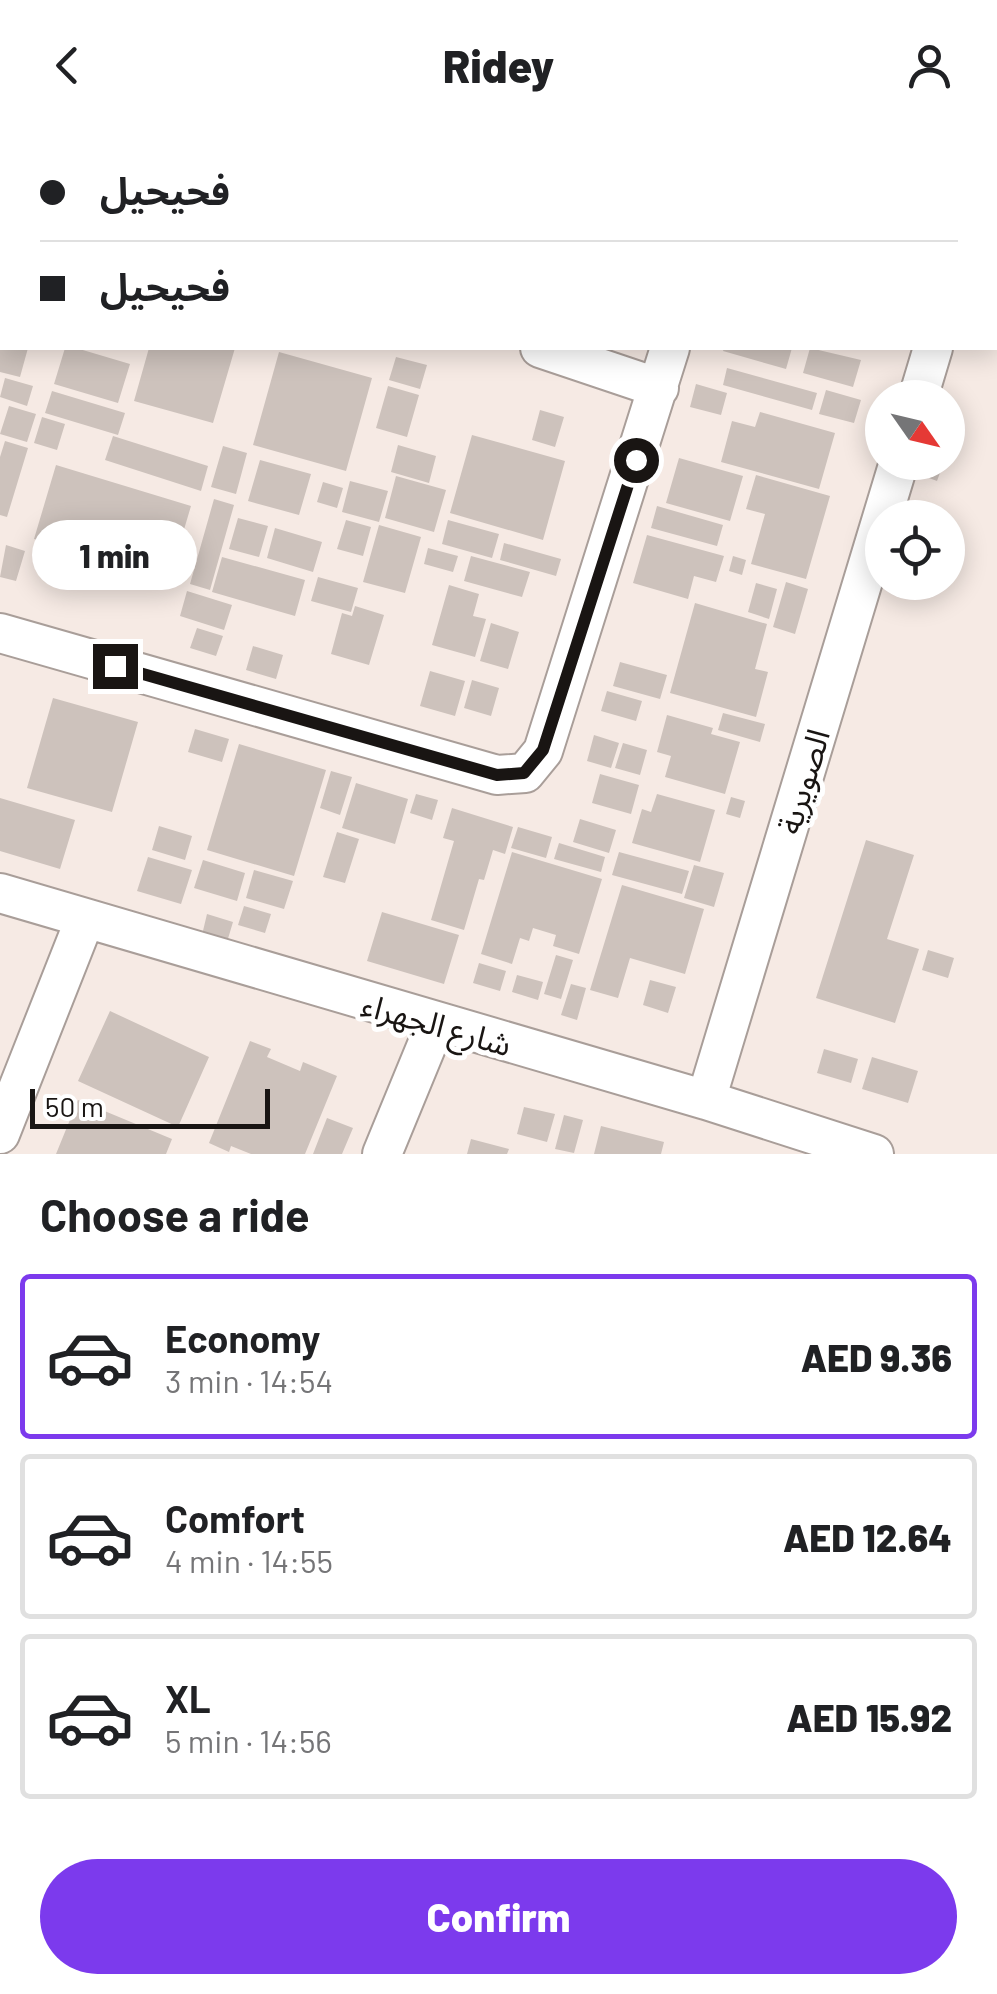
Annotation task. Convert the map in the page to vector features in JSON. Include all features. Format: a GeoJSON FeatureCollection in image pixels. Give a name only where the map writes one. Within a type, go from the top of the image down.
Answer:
{"type":"FeatureCollection","features":[{"type":"Feature","properties":{"kind":"street"},"geometry":{"type":"LineString","coordinates":[[546,350],[660,388]]}},
{"type":"Feature","properties":{"kind":"street"},"geometry":{"type":"LineString","coordinates":[[0,632],[497,775],[524,773],[543,750],[670,350]]}},
{"type":"Feature","properties":{"kind":"street"},"geometry":{"type":"LineString","coordinates":[[923,380],[932,350]]}},
{"type":"Feature","properties":{"kind":"street","name":"الصويرية"},"geometry":{"type":"LineString","coordinates":[[706,1100],[893,480]]}},
{"type":"Feature","properties":{"kind":"street","name":"شارع الجهراء"},"geometry":{"type":"LineString","coordinates":[[0,894],[706,1100],[874,1154]]}},
{"type":"Feature","properties":{"kind":"street"},"geometry":{"type":"LineString","coordinates":[[0,1134],[85,919]]}},
{"type":"Feature","properties":{"kind":"street"},"geometry":{"type":"LineString","coordinates":[[382,1154],[436,1023]]}},
{"type":"Feature","properties":{"kind":"building"},"geometry":{"type":"Polygon","coordinates":[[[0,350],[27,350],[20,377],[0,372],[0,350]]]}},
{"type":"Feature","properties":{"kind":"building"},"geometry":{"type":"Polygon","coordinates":[[[64,350],[83,350],[130,364],[118,403],[54,384],[64,350]]]}},
{"type":"Feature","properties":{"kind":"building"},"geometry":{"type":"Polygon","coordinates":[[[148,350],[234,350],[213,423],[134,401],[148,350]]]}},
{"type":"Feature","properties":{"kind":"building"},"geometry":{"type":"Polygon","coordinates":[[[723,350],[791,350],[786,369],[723,350]]]}},
{"type":"Feature","properties":{"kind":"building"},"geometry":{"type":"Polygon","coordinates":[[[809,350],[861,360],[853,387],[803,373],[809,350]]]}},
{"type":"Feature","properties":{"kind":"building"},"geometry":{"type":"Polygon","coordinates":[[[279,352],[372,378],[346,471],[253,445],[279,352]]]}},
{"type":"Feature","properties":{"kind":"building"},"geometry":{"type":"Polygon","coordinates":[[[396,357],[427,365],[420,389],[389,380],[396,357]]]}},
{"type":"Feature","properties":{"kind":"building"},"geometry":{"type":"Polygon","coordinates":[[[727,368],[817,393],[812,410],[723,385],[727,368]]]}},
{"type":"Feature","properties":{"kind":"building"},"geometry":{"type":"Polygon","coordinates":[[[5,378],[33,386],[27,406],[0,397],[5,378]]]}},
{"type":"Feature","properties":{"kind":"building"},"geometry":{"type":"Polygon","coordinates":[[[696,384],[727,393],[721,415],[690,407],[696,384]]]}},
{"type":"Feature","properties":{"kind":"building"},"geometry":{"type":"Polygon","coordinates":[[[388,386],[419,395],[407,437],[376,428],[388,386]]]}},
{"type":"Feature","properties":{"kind":"building"},"geometry":{"type":"Polygon","coordinates":[[[826,390],[861,400],[854,423],[819,414],[826,390]]]}},
{"type":"Feature","properties":{"kind":"building"},"geometry":{"type":"Polygon","coordinates":[[[52,391],[125,413],[118,435],[45,413],[52,391]]]}},
{"type":"Feature","properties":{"kind":"building"},"geometry":{"type":"Polygon","coordinates":[[[9,406],[36,414],[27,442],[0,434],[9,406]]]}},
{"type":"Feature","properties":{"kind":"building"},"geometry":{"type":"Polygon","coordinates":[[[540,410],[564,417],[555,447],[532,440],[540,410]]]}},
{"type":"Feature","properties":{"kind":"building"},"geometry":{"type":"Polygon","coordinates":[[[760,412],[835,433],[819,489],[721,462],[732,421],[755,427],[760,412]]]}},
{"type":"Feature","properties":{"kind":"building"},"geometry":{"type":"Polygon","coordinates":[[[42,417],[65,424],[57,450],[34,443],[42,417]]]}},
{"type":"Feature","properties":{"kind":"building"},"geometry":{"type":"Polygon","coordinates":[[[472,435],[565,461],[543,540],[450,513],[472,435]]]}},
{"type":"Feature","properties":{"kind":"building"},"geometry":{"type":"Polygon","coordinates":[[[113,436],[208,466],[201,491],[105,460],[113,436]]]}},
{"type":"Feature","properties":{"kind":"building"},"geometry":{"type":"Polygon","coordinates":[[[5,441],[28,448],[7,517],[0,515],[0,457],[5,441]]]}},
{"type":"Feature","properties":{"kind":"building"},"geometry":{"type":"Polygon","coordinates":[[[398,445],[436,456],[429,483],[391,472],[398,445]]]}},
{"type":"Feature","properties":{"kind":"building"},"geometry":{"type":"Polygon","coordinates":[[[223,446],[247,453],[236,494],[211,487],[223,446]]]}},
{"type":"Feature","properties":{"kind":"building"},"geometry":{"type":"Polygon","coordinates":[[[679,458],[743,476],[730,521],[666,503],[679,458]]]}},
{"type":"Feature","properties":{"kind":"building"},"geometry":{"type":"Polygon","coordinates":[[[260,460],[311,474],[299,515],[248,501],[260,460]]]}},
{"type":"Feature","properties":{"kind":"building"},"geometry":{"type":"Polygon","coordinates":[[[56,465],[191,506],[169,580],[139,571],[136,581],[106,572],[110,562],[34,539],[56,465]]]}},
{"type":"Feature","properties":{"kind":"building"},"geometry":{"type":"Polygon","coordinates":[[[756,475],[830,496],[806,579],[751,564],[765,514],[746,509],[756,475]]]}},
{"type":"Feature","properties":{"kind":"building"},"geometry":{"type":"Polygon","coordinates":[[[396,476],[446,490],[434,532],[385,518],[396,476]]]}},
{"type":"Feature","properties":{"kind":"building"},"geometry":{"type":"Polygon","coordinates":[[[350,481],[388,491],[379,522],[342,512],[350,481]]]}},
{"type":"Feature","properties":{"kind":"building"},"geometry":{"type":"Polygon","coordinates":[[[323,482],[343,488],[337,508],[317,502],[323,482]]]}},
{"type":"Feature","properties":{"kind":"building"},"geometry":{"type":"Polygon","coordinates":[[[214,499],[234,505],[210,590],[190,584],[214,499]]]}},
{"type":"Feature","properties":{"kind":"building"},"geometry":{"type":"Polygon","coordinates":[[[657,506],[723,525],[717,546],[651,528],[657,506]]]}},
{"type":"Feature","properties":{"kind":"building"},"geometry":{"type":"Polygon","coordinates":[[[238,518],[268,526],[259,557],[229,549],[238,518]]]}},
{"type":"Feature","properties":{"kind":"building"},"geometry":{"type":"Polygon","coordinates":[[[346,520],[371,527],[363,556],[337,549],[346,520]]]}},
{"type":"Feature","properties":{"kind":"building"},"geometry":{"type":"Polygon","coordinates":[[[448,520],[499,534],[492,558],[442,544],[448,520]]]}},
{"type":"Feature","properties":{"kind":"building"},"geometry":{"type":"Polygon","coordinates":[[[379,525],[421,537],[405,593],[363,582],[379,525]]]}},
{"type":"Feature","properties":{"kind":"building"},"geometry":{"type":"Polygon","coordinates":[[[275,528],[322,542],[313,572],[267,558],[275,528]]]}},
{"type":"Feature","properties":{"kind":"building"},"geometry":{"type":"Polygon","coordinates":[[[647,535],[724,556],[716,582],[694,576],[688,599],[633,583],[647,535]]]}},
{"type":"Feature","properties":{"kind":"building"},"geometry":{"type":"Polygon","coordinates":[[[504,543],[561,559],[556,576],[500,560],[504,543]]]}},
{"type":"Feature","properties":{"kind":"building"},"geometry":{"type":"Polygon","coordinates":[[[6,545],[25,551],[16,581],[0,577],[6,545]]]}},
{"type":"Feature","properties":{"kind":"building"},"geometry":{"type":"Polygon","coordinates":[[[428,548],[458,556],[453,572],[424,564],[428,548]]]}},
{"type":"Feature","properties":{"kind":"building"},"geometry":{"type":"Polygon","coordinates":[[[471,556],[530,572],[522,597],[464,581],[471,556]]]}},
{"type":"Feature","properties":{"kind":"building"},"geometry":{"type":"Polygon","coordinates":[[[733,556],[746,560],[742,575],[729,571],[733,556]]]}},
{"type":"Feature","properties":{"kind":"building"},"geometry":{"type":"Polygon","coordinates":[[[222,557],[305,580],[295,616],[212,592],[222,557]]]}},
{"type":"Feature","properties":{"kind":"building"},"geometry":{"type":"Polygon","coordinates":[[[318,577],[358,588],[351,612],[311,601],[318,577]]]}},
{"type":"Feature","properties":{"kind":"building"},"geometry":{"type":"Polygon","coordinates":[[[786,582],[808,589],[795,634],[773,627],[786,582]]]}},
{"type":"Feature","properties":{"kind":"building"},"geometry":{"type":"Polygon","coordinates":[[[756,583],[777,589],[769,619],[748,612],[756,583]]]}},
{"type":"Feature","properties":{"kind":"building"},"geometry":{"type":"Polygon","coordinates":[[[449,585],[479,594],[473,616],[486,619],[475,657],[432,645],[449,585]]]}},
{"type":"Feature","properties":{"kind":"building"},"geometry":{"type":"Polygon","coordinates":[[[187,591],[232,605],[224,630],[180,616],[187,591]]]}},
{"type":"Feature","properties":{"kind":"building"},"geometry":{"type":"Polygon","coordinates":[[[695,603],[767,624],[755,669],[768,672],[756,717],[670,693],[695,603]]]}},
{"type":"Feature","properties":{"kind":"building"},"geometry":{"type":"Polygon","coordinates":[[[355,606],[384,615],[369,665],[331,654],[342,613],[352,616],[355,606]]]}},
{"type":"Feature","properties":{"kind":"building"},"geometry":{"type":"Polygon","coordinates":[[[491,623],[519,632],[508,669],[480,661],[491,623]]]}},
{"type":"Feature","properties":{"kind":"building"},"geometry":{"type":"Polygon","coordinates":[[[197,628],[223,636],[216,656],[190,648],[197,628]]]}},
{"type":"Feature","properties":{"kind":"building"},"geometry":{"type":"Polygon","coordinates":[[[253,646],[283,655],[276,679],[246,670],[253,646]]]}},
{"type":"Feature","properties":{"kind":"building"},"geometry":{"type":"Polygon","coordinates":[[[620,662],[667,675],[660,699],[613,686],[620,662]]]}},
{"type":"Feature","properties":{"kind":"building"},"geometry":{"type":"Polygon","coordinates":[[[430,671],[465,681],[455,716],[420,706],[430,671]]]}},
{"type":"Feature","properties":{"kind":"building"},"geometry":{"type":"Polygon","coordinates":[[[472,680],[499,688],[491,716],[464,708],[472,680]]]}},
{"type":"Feature","properties":{"kind":"building"},"geometry":{"type":"Polygon","coordinates":[[[607,691],[642,701],[636,721],[601,711],[607,691]]]}},
{"type":"Feature","properties":{"kind":"building"},"geometry":{"type":"Polygon","coordinates":[[[53,698],[138,722],[112,812],[27,788],[53,698]]]}},
{"type":"Feature","properties":{"kind":"building"},"geometry":{"type":"Polygon","coordinates":[[[723,713],[765,724],[760,742],[718,730],[723,713]]]}},
{"type":"Feature","properties":{"kind":"building"},"geometry":{"type":"Polygon","coordinates":[[[667,715],[713,728],[711,734],[740,742],[725,794],[665,777],[671,756],[657,752],[667,715]]]}},
{"type":"Feature","properties":{"kind":"building"},"geometry":{"type":"Polygon","coordinates":[[[195,729],[229,739],[222,762],[188,752],[195,729]]]}},
{"type":"Feature","properties":{"kind":"building"},"geometry":{"type":"Polygon","coordinates":[[[594,735],[619,743],[611,768],[587,761],[594,735]]]}},
{"type":"Feature","properties":{"kind":"building"},"geometry":{"type":"Polygon","coordinates":[[[623,743],[647,750],[640,775],[615,768],[623,743]]]}},
{"type":"Feature","properties":{"kind":"building"},"geometry":{"type":"Polygon","coordinates":[[[239,744],[326,770],[294,876],[207,850],[239,744]]]}},
{"type":"Feature","properties":{"kind":"building"},"geometry":{"type":"Polygon","coordinates":[[[331,771],[352,777],[340,815],[320,808],[331,771]]]}},
{"type":"Feature","properties":{"kind":"building"},"geometry":{"type":"Polygon","coordinates":[[[600,774],[639,785],[631,814],[592,803],[600,774]]]}},
{"type":"Feature","properties":{"kind":"building"},"geometry":{"type":"Polygon","coordinates":[[[356,783],[408,799],[395,844],[342,828],[356,783]]]}},
{"type":"Feature","properties":{"kind":"building"},"geometry":{"type":"Polygon","coordinates":[[[416,794],[438,800],[432,820],[410,813],[416,794]]]}},
{"type":"Feature","properties":{"kind":"building"},"geometry":{"type":"Polygon","coordinates":[[[657,794],[715,810],[700,862],[632,843],[642,809],[651,812],[657,794]]]}},
{"type":"Feature","properties":{"kind":"building"},"geometry":{"type":"Polygon","coordinates":[[[731,797],[745,801],[740,818],[726,814],[731,797]]]}},
{"type":"Feature","properties":{"kind":"building"},"geometry":{"type":"Polygon","coordinates":[[[0,798],[75,820],[60,869],[0,851],[0,798]]]}},
{"type":"Feature","properties":{"kind":"building"},"geometry":{"type":"Polygon","coordinates":[[[452,808],[513,827],[505,854],[493,850],[484,880],[479,879],[464,930],[431,920],[454,841],[443,838],[452,808]]]}},
{"type":"Feature","properties":{"kind":"building"},"geometry":{"type":"Polygon","coordinates":[[[580,819],[616,830],[609,853],[573,842],[580,819]]]}},
{"type":"Feature","properties":{"kind":"building"},"geometry":{"type":"Polygon","coordinates":[[[159,826],[192,836],[185,860],[152,850],[159,826]]]}},
{"type":"Feature","properties":{"kind":"building"},"geometry":{"type":"Polygon","coordinates":[[[518,827],[552,837],[546,858],[511,848],[518,827]]]}},
{"type":"Feature","properties":{"kind":"building"},"geometry":{"type":"Polygon","coordinates":[[[337,832],[359,839],[345,883],[323,877],[337,832]]]}},
{"type":"Feature","properties":{"kind":"building"},"geometry":{"type":"Polygon","coordinates":[[[866,840],[914,855],[887,939],[919,949],[895,1023],[816,998],[866,840]]]}},
{"type":"Feature","properties":{"kind":"building"},"geometry":{"type":"Polygon","coordinates":[[[559,843],[605,857],[601,872],[554,859],[559,843]]]}},
{"type":"Feature","properties":{"kind":"building"},"geometry":{"type":"Polygon","coordinates":[[[512,852],[602,879],[579,954],[553,946],[556,935],[533,928],[529,941],[520,938],[512,964],[481,954],[512,852]]]}},
{"type":"Feature","properties":{"kind":"building"},"geometry":{"type":"Polygon","coordinates":[[[619,852],[689,871],[682,894],[612,875],[619,852]]]}},
{"type":"Feature","properties":{"kind":"building"},"geometry":{"type":"Polygon","coordinates":[[[148,857],[192,870],[181,904],[137,891],[148,857]]]}},
{"type":"Feature","properties":{"kind":"building"},"geometry":{"type":"Polygon","coordinates":[[[203,860],[245,873],[237,901],[194,888],[203,860]]]}},
{"type":"Feature","properties":{"kind":"building"},"geometry":{"type":"Polygon","coordinates":[[[694,865],[724,873],[714,907],[684,898],[694,865]]]}},
{"type":"Feature","properties":{"kind":"building"},"geometry":{"type":"Polygon","coordinates":[[[254,870],[293,881],[284,909],[246,898],[254,870]]]}},
{"type":"Feature","properties":{"kind":"building"},"geometry":{"type":"Polygon","coordinates":[[[622,885],[704,909],[685,974],[630,958],[618,998],[590,990],[622,885]]]}},
{"type":"Feature","properties":{"kind":"building"},"geometry":{"type":"Polygon","coordinates":[[[244,906],[271,914],[265,933],[238,925],[244,906]]]}},
{"type":"Feature","properties":{"kind":"building"},"geometry":{"type":"Polygon","coordinates":[[[382,912],[459,935],[444,984],[367,961],[382,912]]]}},
{"type":"Feature","properties":{"kind":"building"},"geometry":{"type":"Polygon","coordinates":[[[207,914],[233,922],[227,942],[202,935],[207,914]]]}},
{"type":"Feature","properties":{"kind":"building"},"geometry":{"type":"Polygon","coordinates":[[[928,950],[954,958],[948,978],[922,970],[928,950]]]}},
{"type":"Feature","properties":{"kind":"building"},"geometry":{"type":"Polygon","coordinates":[[[556,955],[573,960],[561,999],[544,994],[556,955]]]}},
{"type":"Feature","properties":{"kind":"building"},"geometry":{"type":"Polygon","coordinates":[[[479,963],[506,971],[500,991],[473,983],[479,963]]]}},
{"type":"Feature","properties":{"kind":"building"},"geometry":{"type":"Polygon","coordinates":[[[517,975],[543,982],[538,1000],[512,992],[517,975]]]}},
{"type":"Feature","properties":{"kind":"building"},"geometry":{"type":"Polygon","coordinates":[[[650,980],[676,987],[668,1013],[643,1005],[650,980]]]}},
{"type":"Feature","properties":{"kind":"building"},"geometry":{"type":"Polygon","coordinates":[[[571,984],[586,988],[577,1020],[561,1015],[571,984]]]}},
{"type":"Feature","properties":{"kind":"building"},"geometry":{"type":"Polygon","coordinates":[[[110,1011],[209,1057],[178,1127],[78,1081],[110,1011]]]}},
{"type":"Feature","properties":{"kind":"building"},"geometry":{"type":"Polygon","coordinates":[[[250,1041],[271,1049],[267,1057],[300,1071],[303,1062],[337,1076],[305,1154],[251,1154],[231,1146],[229,1152],[209,1143],[250,1041]]]}},
{"type":"Feature","properties":{"kind":"building"},"geometry":{"type":"Polygon","coordinates":[[[824,1049],[858,1059],[851,1083],[817,1073],[824,1049]]]}},
{"type":"Feature","properties":{"kind":"building"},"geometry":{"type":"Polygon","coordinates":[[[872,1057],[918,1071],[908,1103],[862,1089],[872,1057]]]}},
{"type":"Feature","properties":{"kind":"building"},"geometry":{"type":"Polygon","coordinates":[[[78,1100],[172,1139],[166,1154],[56,1154],[78,1100]]]}},
{"type":"Feature","properties":{"kind":"building"},"geometry":{"type":"Polygon","coordinates":[[[524,1107],[555,1114],[547,1142],[517,1134],[524,1107]]]}},
{"type":"Feature","properties":{"kind":"building"},"geometry":{"type":"Polygon","coordinates":[[[564,1115],[583,1120],[574,1153],[555,1149],[564,1115]]]}},
{"type":"Feature","properties":{"kind":"building"},"geometry":{"type":"Polygon","coordinates":[[[327,1118],[353,1128],[342,1154],[313,1154],[327,1118]]]}},
{"type":"Feature","properties":{"kind":"building"},"geometry":{"type":"Polygon","coordinates":[[[601,1126],[664,1142],[661,1154],[594,1154],[601,1126]]]}},
{"type":"Feature","properties":{"kind":"building"},"geometry":{"type":"Polygon","coordinates":[[[471,1139],[509,1149],[507,1154],[467,1154],[471,1139]]]}},
{"type":"Feature","properties":{"kind":"route"},"geometry":{"type":"LineString","coordinates":[[115,666],[497,775],[524,773],[543,750],[636,460]]}}]}
